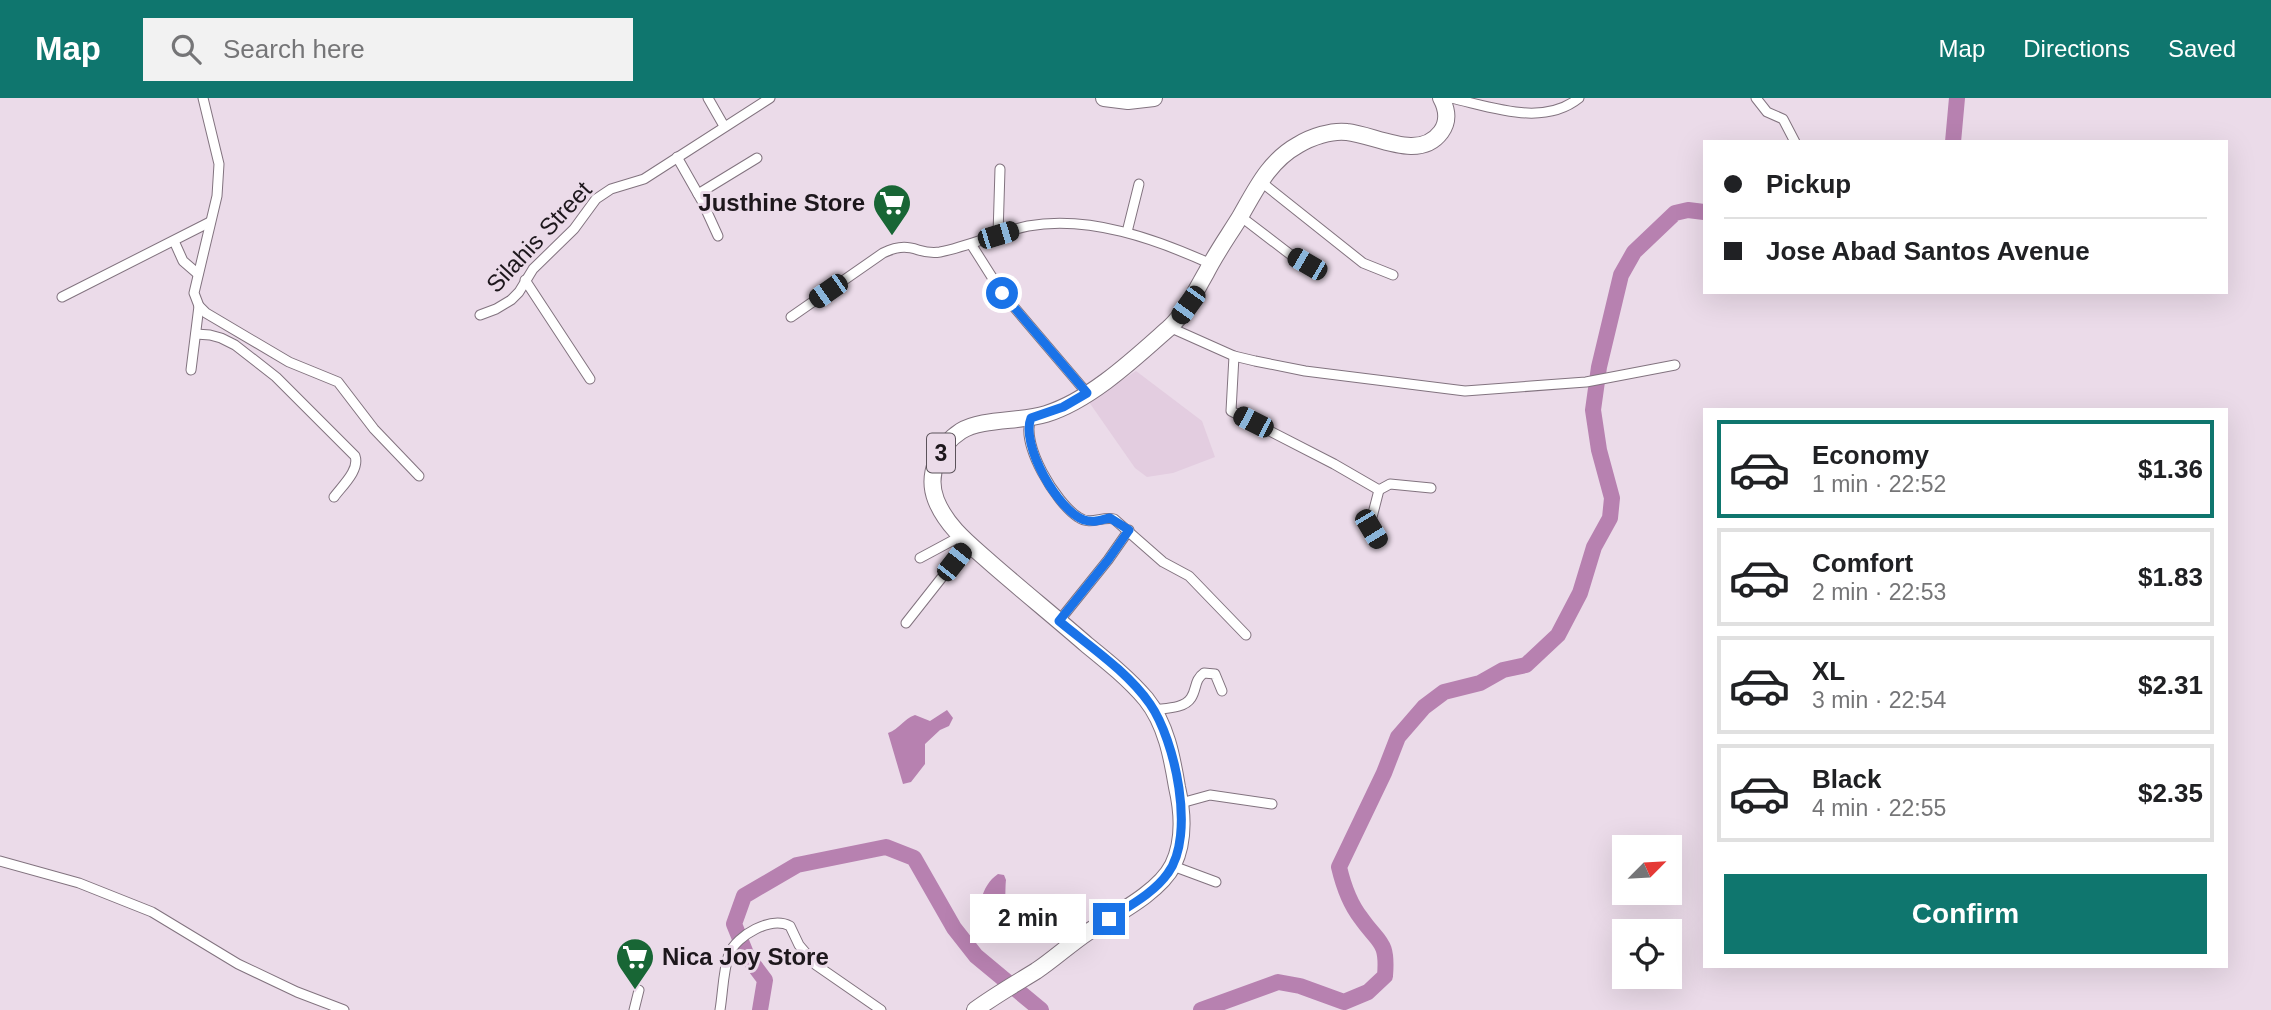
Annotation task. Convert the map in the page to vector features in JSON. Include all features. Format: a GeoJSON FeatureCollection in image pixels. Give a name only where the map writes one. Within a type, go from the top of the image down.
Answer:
{"type":"FeatureCollection","features":[{"type":"Feature","properties":{"kind":"highway"},"geometry":{"type":"LineString","coordinates":[[1104,98],[1120,101],[1154,98]]}},
{"type":"Feature","properties":{"kind":"highway","name":"3"},"geometry":{"type":"LineString","coordinates":[[1173,866],[1181,840],[1181,803],[1169,748],[1153,710],[1141,693],[1122,675],[965,539],[948,521],[934,496],[933,475],[938,457],[961,430],[971,426],[1031,418],[1063,407],[1129,363],[1169,327],[1188,305],[1260,181],[1277,159],[1289,150],[1300,143],[1344,131],[1400,145],[1418,146],[1433,142],[1446,124],[1446,109],[1442,99]]}},
{"type":"Feature","properties":{"kind":"highway"},"geometry":{"type":"LineString","coordinates":[[976,1009],[1040,968],[1152,889],[1173,866]]}},
{"type":"Feature","properties":{"kind":"street"},"geometry":{"type":"LineString","coordinates":[[202,98],[219,164],[217,196],[194,293],[199,306],[206,313],[289,362],[338,382],[374,429],[419,476]]}},
{"type":"Feature","properties":{"kind":"street"},"geometry":{"type":"LineString","coordinates":[[708,98],[724,127]]}},
{"type":"Feature","properties":{"kind":"street","name":"Silahis Street"},"geometry":{"type":"LineString","coordinates":[[480,315],[496,309],[519,292],[540,261],[574,229],[596,199],[611,189],[644,179],[770,98]]}},
{"type":"Feature","properties":{"kind":"street"},"geometry":{"type":"LineString","coordinates":[[1442,99],[1520,112],[1547,113],[1565,107],[1579,98]]}},
{"type":"Feature","properties":{"kind":"street"},"geometry":{"type":"LineString","coordinates":[[1756,98],[1763,109],[1783,119],[1794,140]]}},
{"type":"Feature","properties":{"kind":"street"},"geometry":{"type":"LineString","coordinates":[[677,157],[718,236]]}},
{"type":"Feature","properties":{"kind":"street"},"geometry":{"type":"LineString","coordinates":[[698,194],[757,158]]}},
{"type":"Feature","properties":{"kind":"street"},"geometry":{"type":"LineString","coordinates":[[998,235],[1000,169]]}},
{"type":"Feature","properties":{"kind":"street"},"geometry":{"type":"LineString","coordinates":[[1260,181],[1363,263],[1393,275]]}},
{"type":"Feature","properties":{"kind":"street"},"geometry":{"type":"LineString","coordinates":[[1127,232],[1139,184]]}},
{"type":"Feature","properties":{"kind":"street"},"geometry":{"type":"LineString","coordinates":[[1240,216],[1291,255],[1320,270]]}},
{"type":"Feature","properties":{"kind":"street"},"geometry":{"type":"LineString","coordinates":[[62,298],[210,222]]}},
{"type":"Feature","properties":{"kind":"street"},"geometry":{"type":"LineString","coordinates":[[791,317],[893,248],[910,247],[937,253],[1028,226],[1076,225],[1127,232],[1162,242],[1210,264]]}},
{"type":"Feature","properties":{"kind":"street"},"geometry":{"type":"LineString","coordinates":[[174,241],[183,261],[198,274]]}},
{"type":"Feature","properties":{"kind":"street"},"geometry":{"type":"LineString","coordinates":[[971,244],[1002,293],[1087,393]]}},
{"type":"Feature","properties":{"kind":"street"},"geometry":{"type":"LineString","coordinates":[[525,280],[590,379]]}},
{"type":"Feature","properties":{"kind":"street"},"geometry":{"type":"LineString","coordinates":[[191,370],[199,306]]}},
{"type":"Feature","properties":{"kind":"street"},"geometry":{"type":"LineString","coordinates":[[1169,327],[1234,356],[1274,366],[1455,391],[1586,382],[1675,365]]}},
{"type":"Feature","properties":{"kind":"street"},"geometry":{"type":"LineString","coordinates":[[196,334],[210,335],[228,342],[276,377],[355,456],[356,467],[334,497]]}},
{"type":"Feature","properties":{"kind":"street"},"geometry":{"type":"LineString","coordinates":[[1234,356],[1231,411],[1379,490]]}},
{"type":"Feature","properties":{"kind":"street"},"geometry":{"type":"LineString","coordinates":[[1031,418],[1028,435],[1035,458],[1046,480],[1077,517],[1092,522],[1110,518],[1129,530],[1163,562],[1189,576],[1245,635]]}},
{"type":"Feature","properties":{"kind":"street"},"geometry":{"type":"LineString","coordinates":[[1378,542],[1370,525],[1379,490],[1390,484],[1431,488]]}},
{"type":"Feature","properties":{"kind":"street"},"geometry":{"type":"LineString","coordinates":[[1059,621],[1129,530]]}},
{"type":"Feature","properties":{"kind":"street"},"geometry":{"type":"LineString","coordinates":[[920,558],[965,539]]}},
{"type":"Feature","properties":{"kind":"street"},"geometry":{"type":"LineString","coordinates":[[906,623],[965,539]]}},
{"type":"Feature","properties":{"kind":"street"},"geometry":{"type":"LineString","coordinates":[[1153,710],[1186,703],[1192,697],[1195,683],[1204,673],[1215,674],[1222,691]]}},
{"type":"Feature","properties":{"kind":"street"},"geometry":{"type":"LineString","coordinates":[[1181,803],[1210,795],[1272,804]]}},
{"type":"Feature","properties":{"kind":"street"},"geometry":{"type":"LineString","coordinates":[[0,861],[79,884],[152,912],[238,964],[297,992],[344,1010]]}},
{"type":"Feature","properties":{"kind":"street"},"geometry":{"type":"LineString","coordinates":[[1173,866],[1216,882]]}},
{"type":"Feature","properties":{"kind":"street"},"geometry":{"type":"LineString","coordinates":[[720,1010],[730,951],[751,931],[773,923],[790,926],[799,945],[817,965],[881,1010]]}},
{"type":"Feature","properties":{"kind":"street"},"geometry":{"type":"LineString","coordinates":[[634,1010],[639,990]]}},
{"type":"Feature","properties":{"kind":"shaded area"},"geometry":{"type":"Polygon","coordinates":[[[1136,371],[1202,421],[1215,457],[1173,473],[1147,477],[1135,468],[1089,402],[1136,371]]]}},
{"type":"Feature","properties":{"kind":"shaded area"},"geometry":{"type":"Polygon","coordinates":[[[947,710],[953,718],[949,726],[940,730],[925,744],[925,764],[911,782],[903,784],[888,733],[915,715],[930,721],[947,710]]]}},
{"type":"Feature","properties":{"kind":"shaded area"},"geometry":{"type":"Polygon","coordinates":[[[998,874],[1004,875],[1006,880],[1005,905],[1001,915],[994,917],[981,900],[987,885],[998,874]]]}},
{"type":"Feature","properties":{"kind":"waterway"},"geometry":{"type":"LineString","coordinates":[[1953,140],[1957,98]]}},
{"type":"Feature","properties":{"kind":"waterway"},"geometry":{"type":"LineString","coordinates":[[1201,1010],[1278,982],[1300,986],[1344,1002],[1368,992],[1385,976],[1385,955],[1381,943],[1353,907],[1339,867],[1384,773],[1398,737],[1424,707],[1444,692],[1480,683],[1503,670],[1526,665],[1558,635],[1580,593],[1594,547],[1610,518],[1612,498],[1599,450],[1593,410],[1599,367],[1621,275],[1634,252],[1675,213],[1688,210],[1703,212]]}},
{"type":"Feature","properties":{"kind":"waterway"},"geometry":{"type":"LineString","coordinates":[[760,1010],[765,980],[747,956],[734,924],[744,896],[797,865],[886,847],[914,858],[954,928],[976,956],[1041,1010]]}},
{"type":"Feature","properties":{"kind":"place","name":"Justhine Store"},"geometry":{"type":"Point","coordinates":[892,237]}},
{"type":"Feature","properties":{"kind":"place","name":"Nica Joy Store"},"geometry":{"type":"Point","coordinates":[635,991]}},
{"type":"Feature","properties":{"kind":"route"},"geometry":{"type":"LineString","coordinates":[[1002,293],[1087,393],[1063,407],[1031,418],[1028,424],[1028,435],[1035,458],[1046,480],[1077,517],[1092,522],[1110,518],[1129,530],[1059,621],[1122,675],[1150,704],[1169,748],[1181,803],[1181,840],[1173,866],[1152,889],[1109,919]]}}]}
